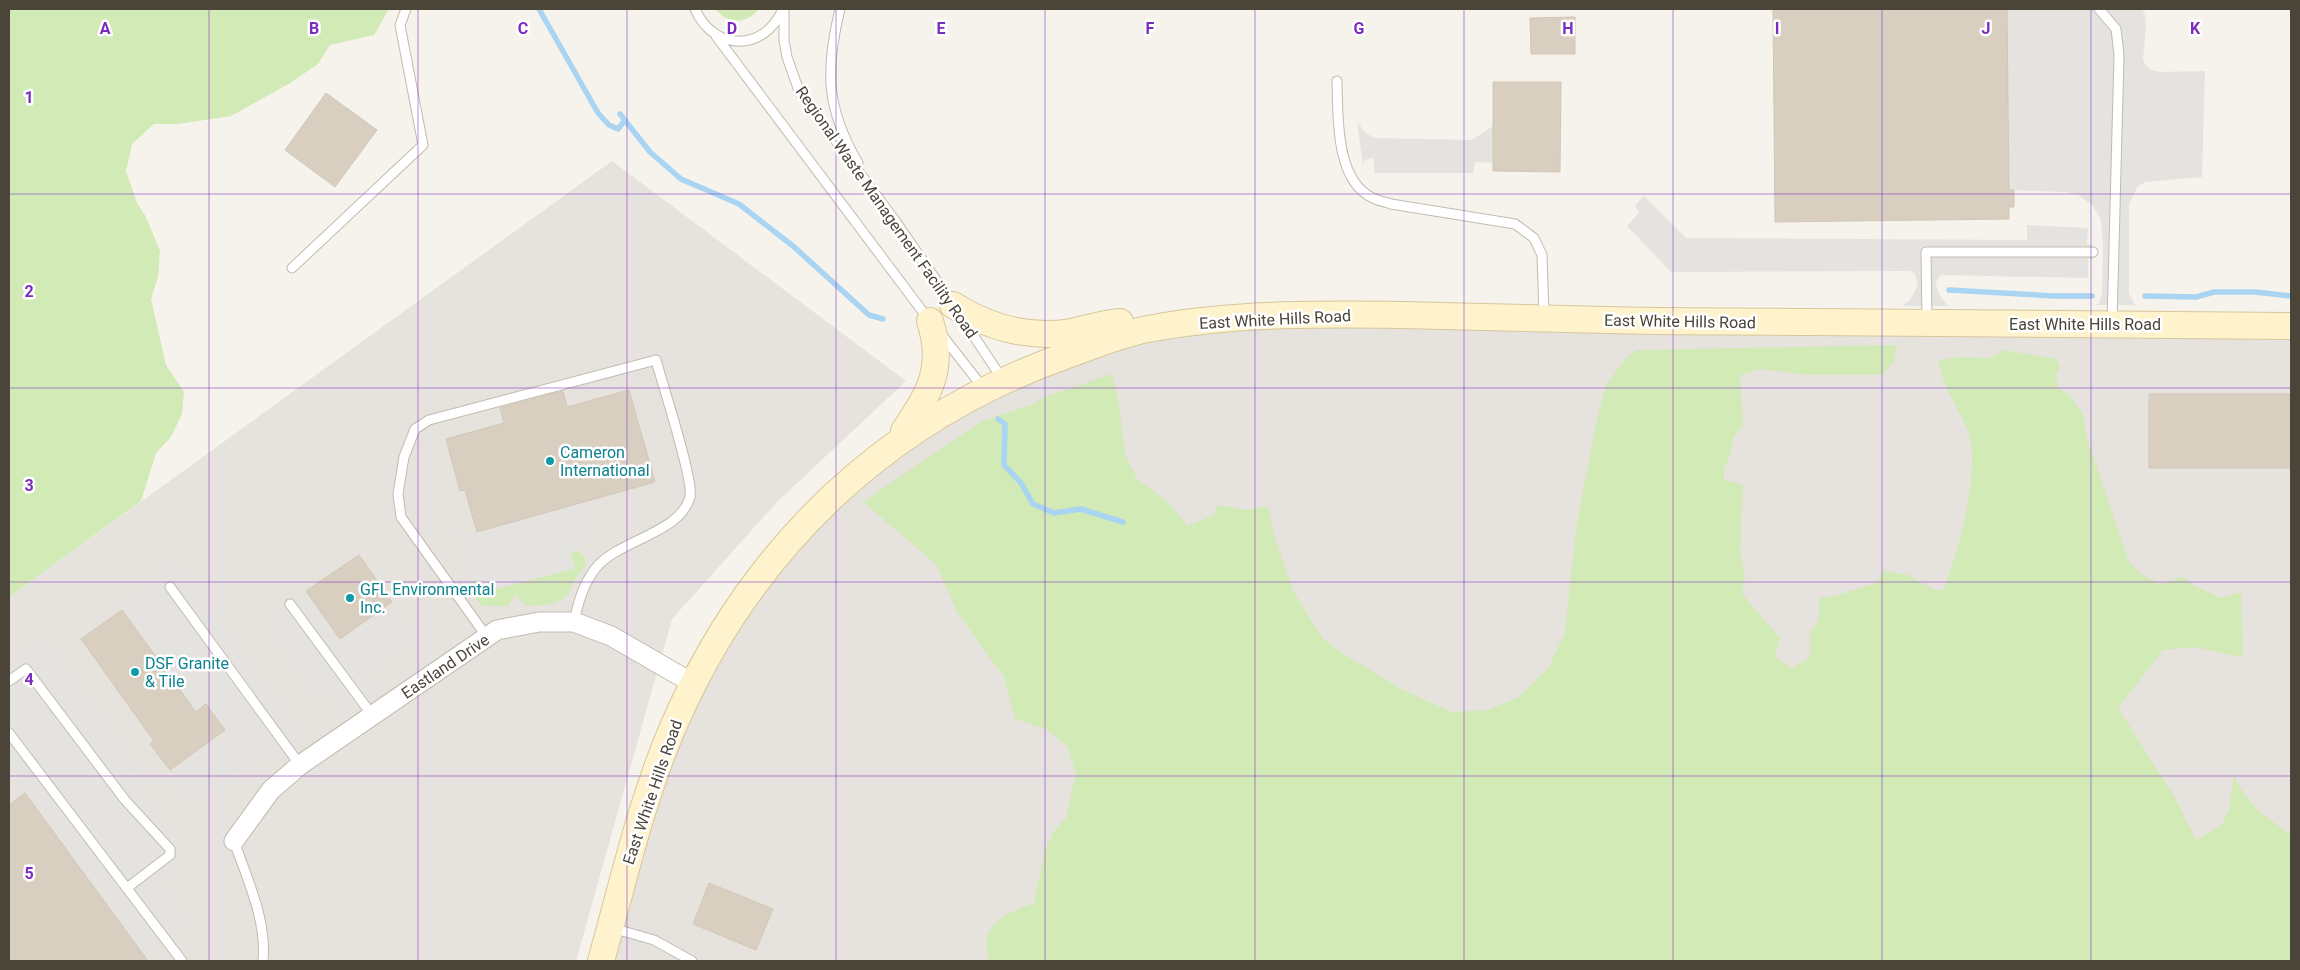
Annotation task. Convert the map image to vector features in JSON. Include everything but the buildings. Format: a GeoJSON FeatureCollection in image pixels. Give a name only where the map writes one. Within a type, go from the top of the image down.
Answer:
{"type":"FeatureCollection","features":[{"type":"Feature","properties":{"kind":"main road"},"geometry":{"type":"LineString","coordinates":[[953,305],[997,327],[1034,334],[1069,332],[1119,322],[1142,330]]}},
{"type":"Feature","properties":{"kind":"main road","name":"East White Hills Road"},"geometry":{"type":"LineString","coordinates":[[601,961],[650,788],[678,714],[725,625],[764,570],[816,513],[898,440],[932,418],[993,384],[1028,369],[1142,330],[1197,322],[1267,316],[1341,314],[1927,323],[2291,326]]}},
{"type":"Feature","properties":{"kind":"main road"},"geometry":{"type":"LineString","coordinates":[[898,440],[926,397],[932,384],[937,355],[930,321]]}},
{"type":"Feature","properties":{"kind":"street","name":"Eastland Drive"},"geometry":{"type":"LineString","coordinates":[[234,841],[271,790],[300,764],[497,630],[539,622],[574,622],[611,636],[694,684]]}},
{"type":"Feature","properties":{"kind":"lane"},"geometry":{"type":"LineString","coordinates":[[292,268],[423,145],[400,24],[406,9]]}},
{"type":"Feature","properties":{"kind":"lane","name":"Regional Waste Management Facility Road"},"geometry":{"type":"LineString","coordinates":[[694,9],[930,321],[993,384]]}},
{"type":"Feature","properties":{"kind":"lane","name":"Regional Waste Management Facility Road"},"geometry":{"type":"LineString","coordinates":[[716,36],[741,42],[755,39],[768,31],[778,20],[784,9]]}},
{"type":"Feature","properties":{"kind":"lane","name":"Regional Waste Management Facility Road"},"geometry":{"type":"LineString","coordinates":[[784,9],[784,40],[787,57],[799,91],[896,222],[953,305],[993,384]]}},
{"type":"Feature","properties":{"kind":"lane"},"geometry":{"type":"LineString","coordinates":[[840,9],[834,33],[830,67],[835,114],[850,148],[896,222]]}},
{"type":"Feature","properties":{"kind":"lane"},"geometry":{"type":"LineString","coordinates":[[2099,9],[2116,29],[2119,55],[2112,324]]}},
{"type":"Feature","properties":{"kind":"lane"},"geometry":{"type":"LineString","coordinates":[[1337,82],[1338,127],[1343,159],[1357,184],[1372,198],[1392,204],[1515,224],[1534,238],[1542,255],[1544,318]]}},
{"type":"Feature","properties":{"kind":"lane"},"geometry":{"type":"LineString","coordinates":[[1927,323],[1926,252],[2093,252]]}},
{"type":"Feature","properties":{"kind":"lane"},"geometry":{"type":"LineString","coordinates":[[487,637],[401,518],[398,494],[402,466],[415,429],[429,420],[656,360],[688,475],[690,496],[681,512],[664,526],[610,555],[596,568],[586,583],[578,601],[574,622]]}},
{"type":"Feature","properties":{"kind":"lane"},"geometry":{"type":"LineString","coordinates":[[170,587],[300,764]]}},
{"type":"Feature","properties":{"kind":"lane"},"geometry":{"type":"LineString","coordinates":[[290,604],[372,715]]}},
{"type":"Feature","properties":{"kind":"lane"},"geometry":{"type":"LineString","coordinates":[[9,681],[26,669],[125,800],[170,849],[170,855],[161,864],[127,888]]}},
{"type":"Feature","properties":{"kind":"lane"},"geometry":{"type":"LineString","coordinates":[[9,733],[182,961]]}},
{"type":"Feature","properties":{"kind":"lane"},"geometry":{"type":"LineString","coordinates":[[234,841],[254,897],[265,942],[264,961]]}},
{"type":"Feature","properties":{"kind":"lane"},"geometry":{"type":"LineString","coordinates":[[610,927],[654,940],[692,961]]}},
{"type":"Feature","properties":{"kind":"shaded area"},"geometry":{"type":"Polygon","coordinates":[[[2007,9],[2142,9],[2145,15],[2146,27],[2143,59],[2146,66],[2151,70],[2160,72],[2205,71],[2202,177],[2145,182],[2137,187],[2129,205],[2129,293],[2135,305],[2095,305],[2099,303],[2102,295],[2103,246],[2101,220],[2093,206],[2079,195],[2065,192],[2009,190],[2007,9]]]}},
{"type":"Feature","properties":{"kind":"shaded area"},"geometry":{"type":"Polygon","coordinates":[[[1357,121],[1365,133],[1375,138],[1472,140],[1493,126],[1493,163],[1475,162],[1473,173],[1374,173],[1374,157],[1365,160],[1363,165],[1357,121]]]}},
{"type":"Feature","properties":{"kind":"shaded area"},"geometry":{"type":"Polygon","coordinates":[[[612,161],[906,381],[778,501],[672,619],[576,961],[9,961],[9,597],[612,161]]]}},
{"type":"Feature","properties":{"kind":"shaded area"},"geometry":{"type":"Polygon","coordinates":[[[1644,196],[1686,238],[2027,240],[2027,225],[2088,228],[2087,244],[2093,245],[2093,259],[2088,259],[2088,278],[1941,275],[1936,281],[1936,285],[1940,296],[1948,306],[1902,306],[1910,300],[1918,285],[1915,274],[1910,271],[1671,272],[1627,226],[1639,212],[1635,206],[1644,196]]]}},
{"type":"Feature","properties":{"kind":"shaded area"},"geometry":{"type":"Polygon","coordinates":[[[1197,322],[2291,326],[2291,961],[601,961],[629,855],[746,594],[932,418],[1197,322]]]}},
{"type":"Feature","properties":{"kind":"shaded area"},"geometry":{"type":"Polygon","coordinates":[[[582,502],[589,530],[578,550],[570,553],[575,568],[481,593],[463,535],[582,502]]]}},
{"type":"Feature","properties":{"kind":"shaded area"},"geometry":{"type":"Polygon","coordinates":[[[175,565],[290,726],[304,738],[278,759],[276,752],[270,744],[192,800],[170,770],[221,733],[231,746],[237,738],[236,729],[233,725],[225,730],[206,704],[196,712],[122,610],[175,565]]]}},
{"type":"Feature","properties":{"kind":"shaded area"},"geometry":{"type":"Polygon","coordinates":[[[308,594],[340,639],[387,605],[410,638],[361,673],[375,684],[386,683],[338,717],[340,701],[337,692],[333,687],[323,695],[272,621],[308,594]]]}},
{"type":"Feature","properties":{"kind":"shaded area"},"geometry":{"type":"Polygon","coordinates":[[[42,644],[146,784],[132,796],[148,807],[176,845],[177,860],[170,869],[142,891],[142,896],[147,903],[163,891],[185,922],[171,931],[174,936],[159,947],[155,944],[150,945],[141,952],[9,773],[9,667],[42,644]]]}},
{"type":"Feature","properties":{"kind":"green space"},"geometry":{"type":"Polygon","coordinates":[[[9,9],[389,9],[374,35],[330,45],[318,64],[290,83],[231,116],[178,124],[154,124],[132,144],[126,171],[137,203],[146,217],[160,251],[158,277],[151,299],[166,365],[184,392],[182,414],[171,437],[156,453],[141,501],[9,597],[9,9]]]}},
{"type":"Feature","properties":{"kind":"green space"},"geometry":{"type":"Polygon","coordinates":[[[716,9],[759,9],[749,18],[737,21],[726,18],[716,9]]]}},
{"type":"Feature","properties":{"kind":"green space"},"geometry":{"type":"Polygon","coordinates":[[[1897,345],[1894,361],[1882,375],[1809,375],[1760,369],[1740,375],[1743,427],[1734,436],[1730,456],[1724,469],[1724,480],[1743,485],[1740,553],[1745,576],[1742,594],[1780,638],[1774,657],[1792,668],[1810,658],[1810,632],[1819,620],[1819,598],[1835,596],[1876,583],[1884,571],[1908,575],[1934,590],[1943,590],[1955,557],[1966,515],[1972,471],[1972,453],[1967,428],[1947,388],[1940,369],[1939,360],[1961,357],[1990,358],[2004,350],[2056,359],[2060,367],[2056,376],[2058,388],[2069,395],[2082,413],[2088,442],[2129,562],[2141,574],[2160,584],[2183,577],[2193,585],[2221,598],[2241,592],[2243,658],[2196,647],[2163,650],[2118,708],[2174,796],[2196,840],[2221,826],[2229,810],[2234,775],[2245,796],[2258,810],[2291,836],[2291,961],[990,961],[987,938],[990,929],[1004,916],[1034,903],[1044,854],[1053,832],[1066,818],[1076,773],[1067,746],[1046,729],[1015,719],[1004,677],[957,612],[936,564],[863,502],[982,421],[1031,405],[1045,397],[1112,374],[1118,398],[1125,454],[1137,479],[1167,501],[1188,526],[1214,515],[1218,505],[1248,510],[1268,506],[1273,532],[1293,591],[1323,639],[1401,689],[1451,712],[1488,710],[1519,697],[1549,667],[1565,632],[1576,529],[1596,423],[1606,386],[1625,359],[1637,350],[1897,345]]]}},
{"type":"Feature","properties":{"kind":"green space"},"geometry":{"type":"Polygon","coordinates":[[[578,550],[586,559],[585,566],[568,594],[553,604],[527,606],[515,595],[508,606],[482,606],[467,585],[475,581],[478,582],[482,593],[575,568],[570,553],[578,550]]]}},
{"type":"Feature","properties":{"kind":"waterway"},"geometry":{"type":"LineString","coordinates":[[539,9],[598,113],[609,125],[618,129],[625,120]]}},
{"type":"Feature","properties":{"kind":"waterway"},"geometry":{"type":"LineString","coordinates":[[620,114],[650,152],[681,179],[739,204],[793,246],[869,315],[883,319]]}},
{"type":"Feature","properties":{"kind":"waterway"},"geometry":{"type":"LineString","coordinates":[[1949,290],[2054,296],[2092,296]]}},
{"type":"Feature","properties":{"kind":"waterway"},"geometry":{"type":"LineString","coordinates":[[2145,296],[2196,297],[2214,292],[2255,292],[2291,296]]}},
{"type":"Feature","properties":{"kind":"waterway"},"geometry":{"type":"LineString","coordinates":[[998,419],[1005,424],[1004,465],[1021,483],[1033,504],[1054,513],[1081,509],[1123,522]]}},
{"type":"Feature","properties":{"kind":"place","name":"Cameron International"},"geometry":{"type":"Point","coordinates":[550,461]}},
{"type":"Feature","properties":{"kind":"place","name":"GFL Environmental Inc."},"geometry":{"type":"Point","coordinates":[350,598]}},
{"type":"Feature","properties":{"kind":"place","name":"DSF Granite & Tile"},"geometry":{"type":"Point","coordinates":[135,672]}}]}
